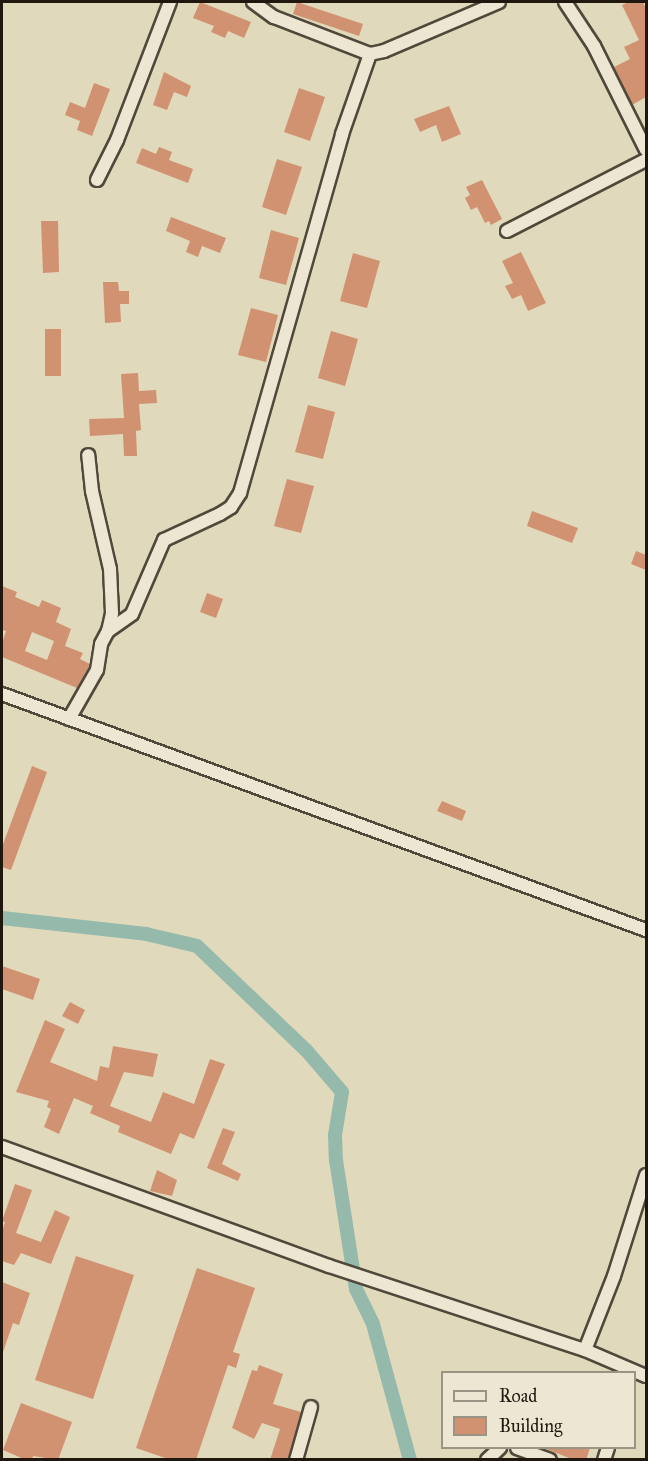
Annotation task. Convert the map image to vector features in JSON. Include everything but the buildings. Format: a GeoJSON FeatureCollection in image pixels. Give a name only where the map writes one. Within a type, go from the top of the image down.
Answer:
{"type":"FeatureCollection","features":[{"type":"Feature","properties":{"kind":"street"},"geometry":{"type":"LineString","coordinates":[[97,180],[117,140],[170,2]]}},
{"type":"Feature","properties":{"kind":"street"},"geometry":{"type":"LineString","coordinates":[[253,2],[274,17],[370,54],[384,51],[499,2]]}},
{"type":"Feature","properties":{"kind":"street"},"geometry":{"type":"LineString","coordinates":[[565,2],[594,46],[646,146]]}},
{"type":"Feature","properties":{"kind":"street"},"geometry":{"type":"LineString","coordinates":[[108,631],[132,614],[164,540],[231,507],[240,493],[342,134],[370,54]]}},
{"type":"Feature","properties":{"kind":"street"},"geometry":{"type":"LineString","coordinates":[[507,231],[646,160]]}},
{"type":"Feature","properties":{"kind":"street"},"geometry":{"type":"LineString","coordinates":[[69,720],[98,670],[101,644],[108,631],[112,614],[110,569],[92,491],[88,455]]}},
{"type":"Feature","properties":{"kind":"street"},"geometry":{"type":"LineString","coordinates":[[2,694],[646,930]]}},
{"type":"Feature","properties":{"kind":"street"},"geometry":{"type":"LineString","coordinates":[[2,1147],[329,1266],[585,1350],[630,1371]]}},
{"type":"Feature","properties":{"kind":"street"},"geometry":{"type":"LineString","coordinates":[[585,1350],[614,1276],[646,1175]]}},
{"type":"Feature","properties":{"kind":"street"},"geometry":{"type":"LineString","coordinates":[[296,1460],[310,1407]]}},
{"type":"Feature","properties":{"kind":"street"},"geometry":{"type":"LineString","coordinates":[[487,1460],[499,1449]]}},
{"type":"Feature","properties":{"kind":"street"},"geometry":{"type":"LineString","coordinates":[[520,1449],[549,1460]]}},
{"type":"Feature","properties":{"kind":"waterway"},"geometry":{"type":"LineString","coordinates":[[2,918],[146,934],[197,946],[306,1050],[342,1092],[335,1135],[336,1160],[356,1289],[373,1324],[410,1460]]}}]}
